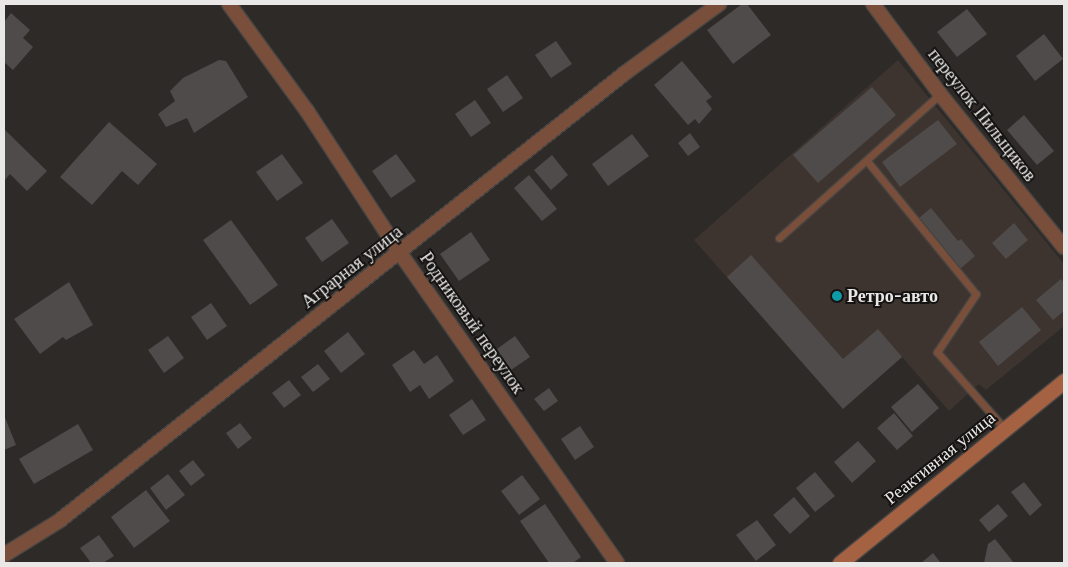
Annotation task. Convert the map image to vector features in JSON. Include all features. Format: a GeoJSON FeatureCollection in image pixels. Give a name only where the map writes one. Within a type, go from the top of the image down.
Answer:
{"type":"FeatureCollection","features":[{"type":"Feature","properties":{"kind":"main road","name":"Реактивная улица"},"geometry":{"type":"LineString","coordinates":[[840,563],[1064,381]]}},
{"type":"Feature","properties":{"kind":"street","name":"Родниковый переулок"},"geometry":{"type":"LineString","coordinates":[[228,4],[307,111],[400,253],[617,563]]}},
{"type":"Feature","properties":{"kind":"street","name":"Аграрная улица"},"geometry":{"type":"LineString","coordinates":[[4,555],[59,521],[400,253],[625,72],[719,4]]}},
{"type":"Feature","properties":{"kind":"street","name":"переулок Пильщиков"},"geometry":{"type":"LineString","coordinates":[[873,4],[940,94],[1064,247]]}},
{"type":"Feature","properties":{"kind":"lane"},"geometry":{"type":"LineString","coordinates":[[779,238],[940,94]]}},
{"type":"Feature","properties":{"kind":"lane"},"geometry":{"type":"LineString","coordinates":[[867,161],[976,294],[937,352],[1005,429]]}},
{"type":"Feature","properties":{"kind":"shaded area"},"geometry":{"type":"Polygon","coordinates":[[[898,60],[1064,264],[1064,326],[986,390],[979,384],[949,411],[902,357],[843,409],[694,240],[898,60]]]}},
{"type":"Feature","properties":{"kind":"building"},"geometry":{"type":"Polygon","coordinates":[[[742,4],[747,4],[771,35],[733,64],[707,30],[742,4]]]}},
{"type":"Feature","properties":{"kind":"building"},"geometry":{"type":"Polygon","coordinates":[[[967,9],[987,34],[957,57],[937,32],[967,9]]]}},
{"type":"Feature","properties":{"kind":"building"},"geometry":{"type":"Polygon","coordinates":[[[11,13],[30,30],[23,38],[33,47],[13,70],[4,62],[4,22],[11,13]]]}},
{"type":"Feature","properties":{"kind":"building"},"geometry":{"type":"Polygon","coordinates":[[[1044,34],[1063,59],[1035,81],[1016,56],[1044,34]]]}},
{"type":"Feature","properties":{"kind":"building"},"geometry":{"type":"Polygon","coordinates":[[[556,41],[572,64],[551,78],[535,55],[556,41]]]}},
{"type":"Feature","properties":{"kind":"building"},"geometry":{"type":"Polygon","coordinates":[[[219,60],[226,61],[248,97],[194,133],[187,118],[166,127],[158,114],[175,101],[170,91],[183,78],[219,60]]]}},
{"type":"Feature","properties":{"kind":"building"},"geometry":{"type":"Polygon","coordinates":[[[682,61],[712,97],[706,101],[712,109],[699,124],[695,119],[688,125],[654,85],[682,61]]]}},
{"type":"Feature","properties":{"kind":"building"},"geometry":{"type":"Polygon","coordinates":[[[507,75],[523,98],[503,112],[487,89],[507,75]]]}},
{"type":"Feature","properties":{"kind":"building"},"geometry":{"type":"Polygon","coordinates":[[[872,87],[896,115],[818,183],[793,155],[872,87]]]}},
{"type":"Feature","properties":{"kind":"building"},"geometry":{"type":"Polygon","coordinates":[[[475,100],[491,123],[471,137],[455,114],[475,100]]]}},
{"type":"Feature","properties":{"kind":"building"},"geometry":{"type":"Polygon","coordinates":[[[1024,115],[1054,151],[1037,165],[1007,130],[1024,115]]]}},
{"type":"Feature","properties":{"kind":"building"},"geometry":{"type":"Polygon","coordinates":[[[938,120],[957,144],[900,187],[882,162],[938,120]]]}},
{"type":"Feature","properties":{"kind":"building"},"geometry":{"type":"Polygon","coordinates":[[[109,122],[157,164],[138,185],[122,171],[92,205],[60,177],[109,122]]]}},
{"type":"Feature","properties":{"kind":"building"},"geometry":{"type":"Polygon","coordinates":[[[4,129],[47,171],[27,191],[10,174],[4,181],[4,129]]]}},
{"type":"Feature","properties":{"kind":"building"},"geometry":{"type":"Polygon","coordinates":[[[690,133],[700,147],[688,156],[678,143],[690,133]]]}},
{"type":"Feature","properties":{"kind":"building"},"geometry":{"type":"Polygon","coordinates":[[[632,134],[649,156],[608,186],[592,164],[632,134]]]}},
{"type":"Feature","properties":{"kind":"building"},"geometry":{"type":"Polygon","coordinates":[[[282,154],[303,183],[277,201],[256,172],[282,154]]]}},
{"type":"Feature","properties":{"kind":"building"},"geometry":{"type":"Polygon","coordinates":[[[396,154],[416,181],[391,198],[372,171],[396,154]]]}},
{"type":"Feature","properties":{"kind":"building"},"geometry":{"type":"Polygon","coordinates":[[[552,155],[568,175],[551,190],[534,170],[552,155]]]}},
{"type":"Feature","properties":{"kind":"building"},"geometry":{"type":"Polygon","coordinates":[[[529,175],[557,209],[542,221],[514,188],[529,175]]]}},
{"type":"Feature","properties":{"kind":"building"},"geometry":{"type":"Polygon","coordinates":[[[931,208],[958,241],[961,239],[975,256],[960,269],[919,218],[931,208]]]}},
{"type":"Feature","properties":{"kind":"building"},"geometry":{"type":"Polygon","coordinates":[[[332,219],[349,243],[322,262],[305,238],[332,219]]]}},
{"type":"Feature","properties":{"kind":"building"},"geometry":{"type":"Polygon","coordinates":[[[231,220],[278,285],[250,305],[203,240],[231,220]]]}},
{"type":"Feature","properties":{"kind":"building"},"geometry":{"type":"Polygon","coordinates":[[[1014,223],[1028,240],[1006,259],[992,243],[1014,223]]]}},
{"type":"Feature","properties":{"kind":"building"},"geometry":{"type":"Polygon","coordinates":[[[471,232],[490,260],[459,281],[440,254],[471,232]]]}},
{"type":"Feature","properties":{"kind":"building"},"geometry":{"type":"Polygon","coordinates":[[[751,255],[843,359],[878,329],[902,357],[843,409],[727,277],[751,255]]]}},
{"type":"Feature","properties":{"kind":"building"},"geometry":{"type":"Polygon","coordinates":[[[1061,279],[1064,283],[1064,311],[1053,320],[1036,300],[1061,279]]]}},
{"type":"Feature","properties":{"kind":"building"},"geometry":{"type":"Polygon","coordinates":[[[69,282],[93,325],[66,340],[63,337],[40,354],[14,319],[69,282]]]}},
{"type":"Feature","properties":{"kind":"building"},"geometry":{"type":"Polygon","coordinates":[[[211,303],[227,326],[207,340],[191,317],[211,303]]]}},
{"type":"Feature","properties":{"kind":"building"},"geometry":{"type":"Polygon","coordinates":[[[1022,307],[1041,330],[998,366],[979,342],[1022,307]]]}},
{"type":"Feature","properties":{"kind":"building"},"geometry":{"type":"Polygon","coordinates":[[[348,332],[365,354],[341,373],[324,351],[348,332]]]}},
{"type":"Feature","properties":{"kind":"building"},"geometry":{"type":"Polygon","coordinates":[[[168,336],[184,358],[164,373],[148,350],[168,336]]]}},
{"type":"Feature","properties":{"kind":"building"},"geometry":{"type":"Polygon","coordinates":[[[515,336],[530,357],[511,370],[497,349],[515,336]]]}},
{"type":"Feature","properties":{"kind":"building"},"geometry":{"type":"Polygon","coordinates":[[[414,350],[424,364],[437,355],[454,381],[429,399],[420,385],[410,392],[392,365],[414,350]]]}},
{"type":"Feature","properties":{"kind":"building"},"geometry":{"type":"Polygon","coordinates":[[[318,364],[330,379],[313,392],[301,377],[318,364]]]}},
{"type":"Feature","properties":{"kind":"building"},"geometry":{"type":"Polygon","coordinates":[[[289,380],[301,395],[284,408],[272,393],[289,380]]]}},
{"type":"Feature","properties":{"kind":"building"},"geometry":{"type":"Polygon","coordinates":[[[918,384],[939,408],[912,432],[891,407],[918,384]]]}},
{"type":"Feature","properties":{"kind":"building"},"geometry":{"type":"Polygon","coordinates":[[[549,388],[558,401],[544,411],[534,399],[549,388]]]}},
{"type":"Feature","properties":{"kind":"building"},"geometry":{"type":"Polygon","coordinates":[[[472,399],[486,420],[463,435],[449,415],[472,399]]]}},
{"type":"Feature","properties":{"kind":"building"},"geometry":{"type":"Polygon","coordinates":[[[894,413],[913,436],[897,450],[877,428],[894,413]]]}},
{"type":"Feature","properties":{"kind":"building"},"geometry":{"type":"Polygon","coordinates":[[[4,415],[16,445],[4,450],[4,415]]]}},
{"type":"Feature","properties":{"kind":"building"},"geometry":{"type":"Polygon","coordinates":[[[240,423],[252,438],[238,449],[226,433],[240,423]]]}},
{"type":"Feature","properties":{"kind":"building"},"geometry":{"type":"Polygon","coordinates":[[[78,424],[93,450],[34,484],[19,459],[78,424]]]}},
{"type":"Feature","properties":{"kind":"building"},"geometry":{"type":"Polygon","coordinates":[[[580,426],[594,447],[575,460],[561,439],[580,426]]]}},
{"type":"Feature","properties":{"kind":"building"},"geometry":{"type":"Polygon","coordinates":[[[858,441],[876,461],[852,483],[834,462],[858,441]]]}},
{"type":"Feature","properties":{"kind":"building"},"geometry":{"type":"Polygon","coordinates":[[[193,460],[205,475],[191,486],[179,471],[193,460]]]}},
{"type":"Feature","properties":{"kind":"building"},"geometry":{"type":"Polygon","coordinates":[[[815,472],[835,496],[815,512],[796,488],[815,472]]]}},
{"type":"Feature","properties":{"kind":"building"},"geometry":{"type":"Polygon","coordinates":[[[168,474],[185,495],[166,510],[150,488],[168,474]]]}},
{"type":"Feature","properties":{"kind":"building"},"geometry":{"type":"Polygon","coordinates":[[[522,475],[540,499],[519,515],[501,491],[522,475]]]}},
{"type":"Feature","properties":{"kind":"building"},"geometry":{"type":"Polygon","coordinates":[[[1024,482],[1042,505],[1030,516],[1011,492],[1024,482]]]}},
{"type":"Feature","properties":{"kind":"building"},"geometry":{"type":"Polygon","coordinates":[[[146,490],[170,521],[134,548],[111,517],[146,490]]]}},
{"type":"Feature","properties":{"kind":"building"},"geometry":{"type":"Polygon","coordinates":[[[794,497],[810,516],[790,534],[773,515],[794,497]]]}},
{"type":"Feature","properties":{"kind":"building"},"geometry":{"type":"Polygon","coordinates":[[[545,504],[581,557],[573,563],[549,563],[520,521],[545,504]]]}},
{"type":"Feature","properties":{"kind":"building"},"geometry":{"type":"Polygon","coordinates":[[[998,504],[1008,516],[989,532],[979,520],[998,504]]]}},
{"type":"Feature","properties":{"kind":"building"},"geometry":{"type":"Polygon","coordinates":[[[757,520],[776,545],[756,561],[736,535],[757,520]]]}},
{"type":"Feature","properties":{"kind":"building"},"geometry":{"type":"Polygon","coordinates":[[[99,535],[114,556],[103,563],[91,563],[80,548],[99,535]]]}},
{"type":"Feature","properties":{"kind":"building"},"geometry":{"type":"Polygon","coordinates":[[[995,539],[1014,563],[984,563],[988,544],[995,539]]]}},
{"type":"Feature","properties":{"kind":"building"},"geometry":{"type":"Polygon","coordinates":[[[933,553],[941,563],[921,563],[933,553]]]}},
{"type":"Feature","properties":{"kind":"place","name":"Ретро-авто"},"geometry":{"type":"Point","coordinates":[837,296]}}]}
